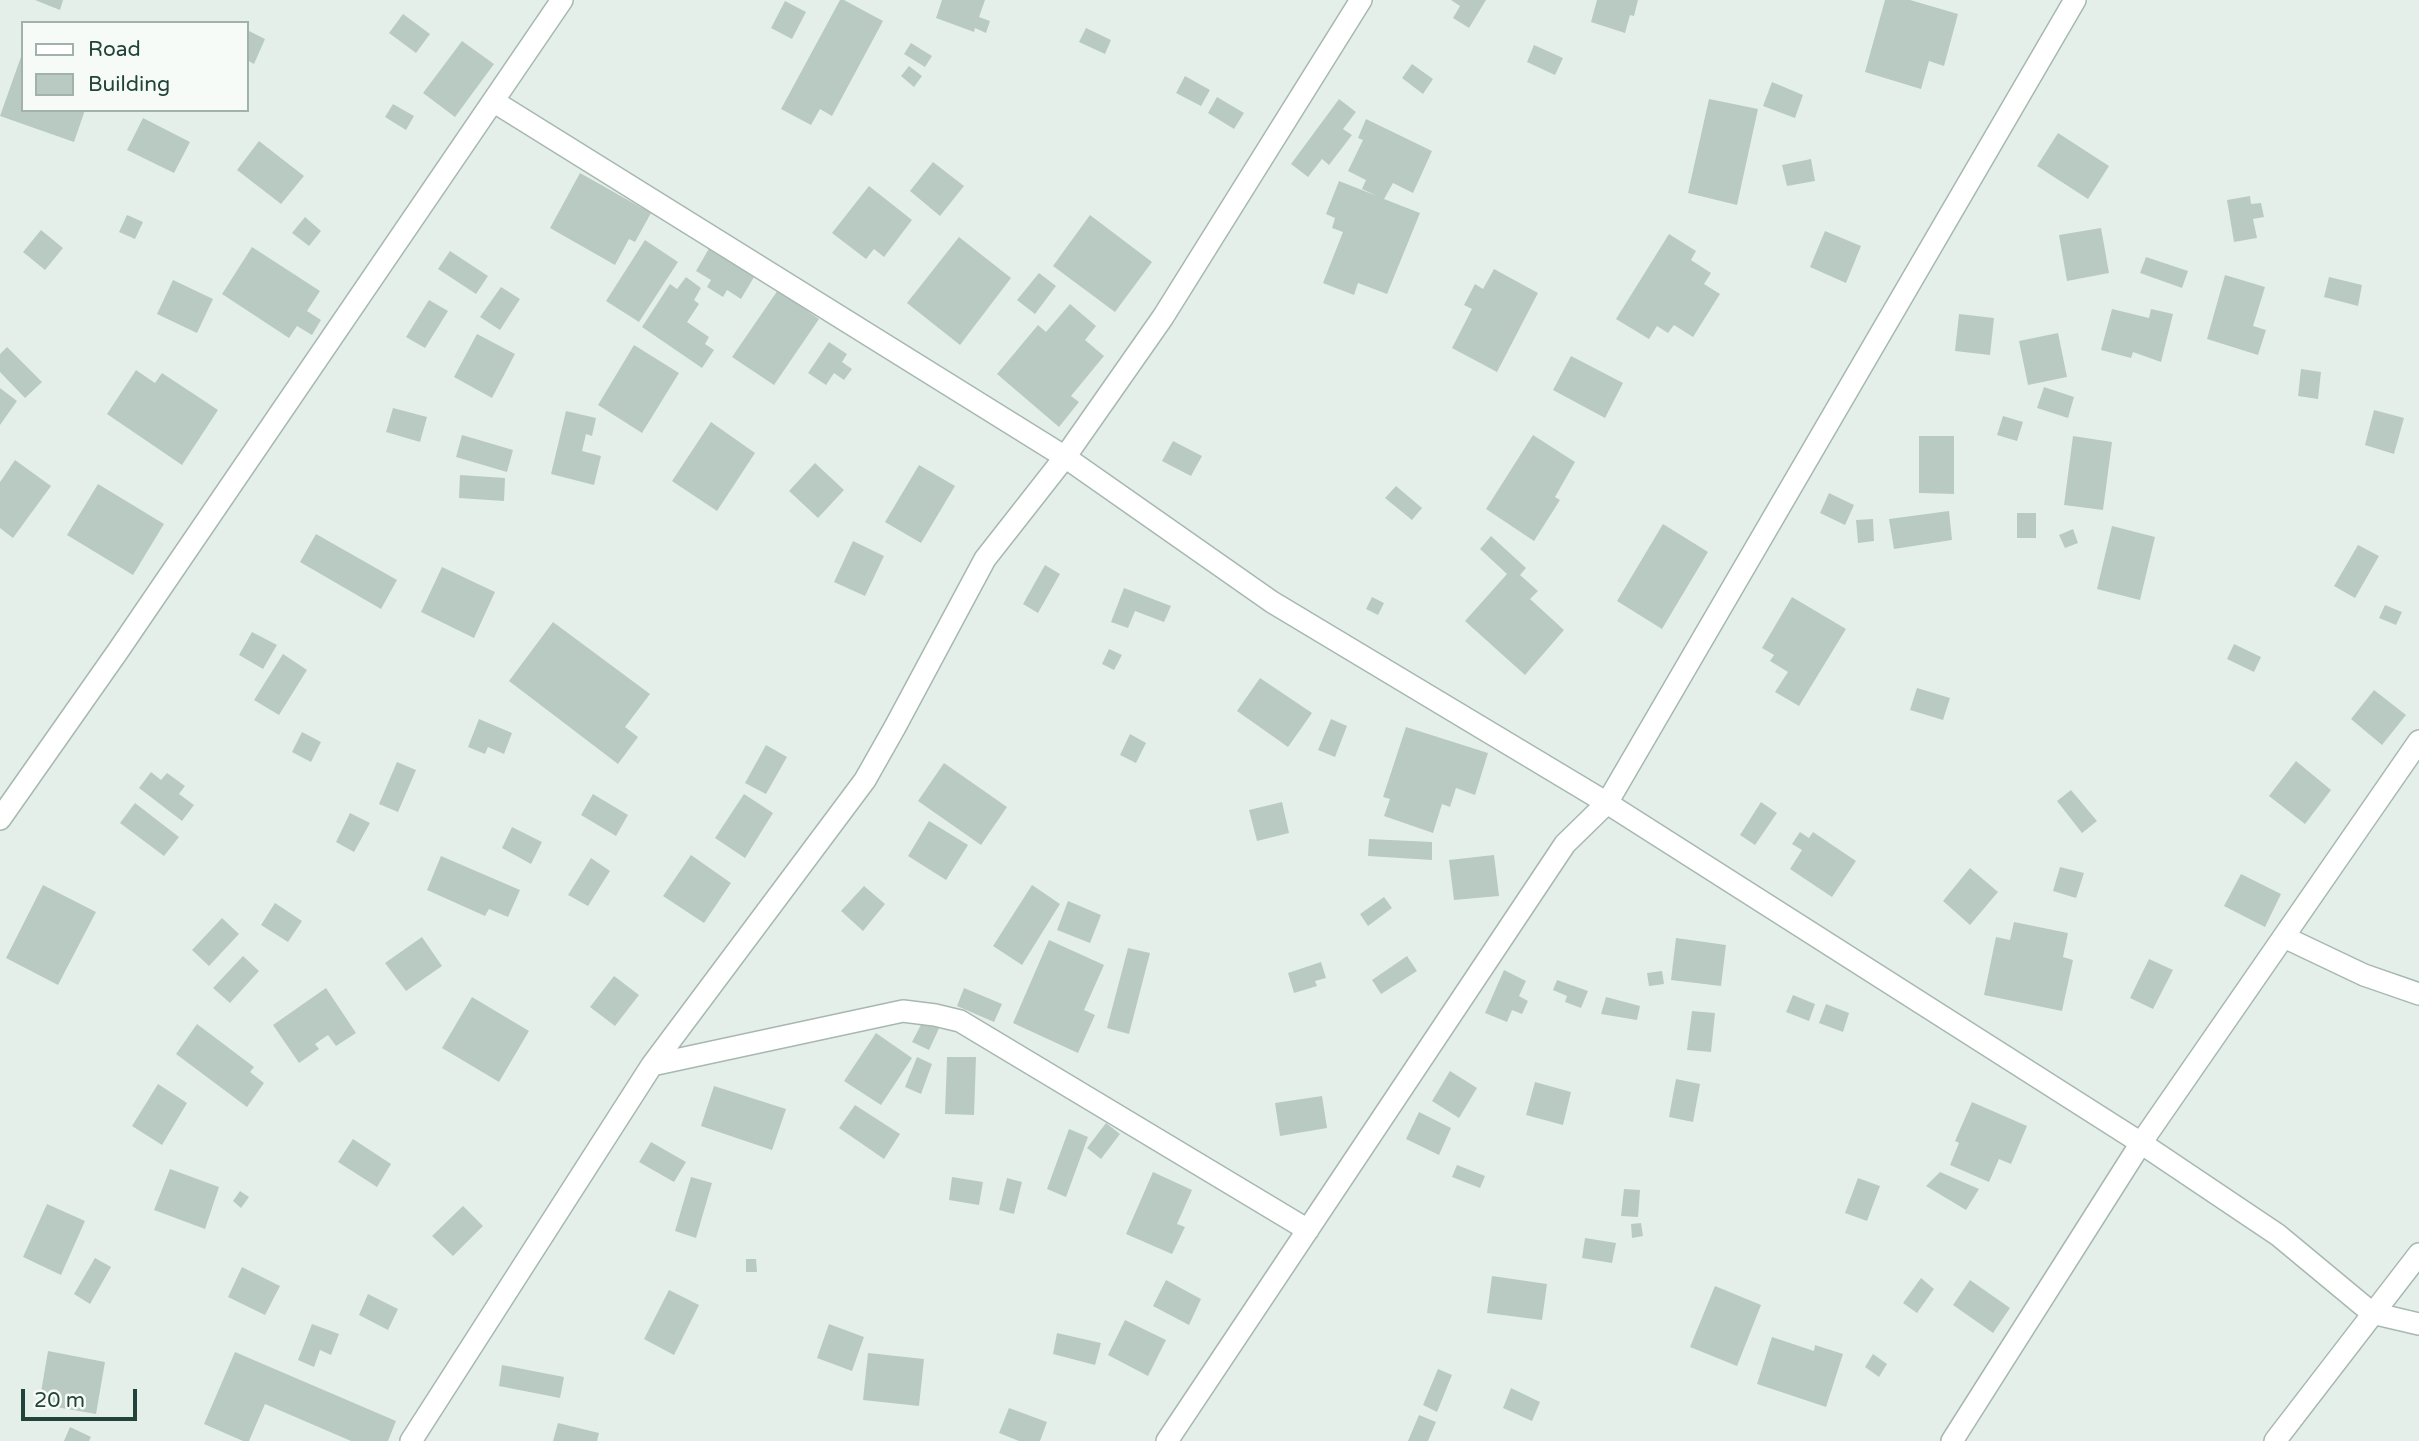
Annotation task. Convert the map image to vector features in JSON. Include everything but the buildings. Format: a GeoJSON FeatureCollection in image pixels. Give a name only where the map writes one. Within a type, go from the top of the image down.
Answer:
{"type":"FeatureCollection","features":[{"type":"Feature","properties":{"kind":"street"},"geometry":{"type":"LineString","coordinates":[[0,818],[118,651],[562,0]]}},
{"type":"Feature","properties":{"kind":"street"},"geometry":{"type":"LineString","coordinates":[[411,1441],[652,1065],[865,780],[985,559],[1065,457],[1163,317],[1361,0]]}},
{"type":"Feature","properties":{"kind":"street"},"geometry":{"type":"LineString","coordinates":[[1167,1441],[1565,844],[1606,803],[2075,0]]}},
{"type":"Feature","properties":{"kind":"street"},"geometry":{"type":"LineString","coordinates":[[493,101],[1065,457],[1272,603],[1606,803],[2141,1143],[2278,1235],[2372,1313],[2419,1324]]}},
{"type":"Feature","properties":{"kind":"street"},"geometry":{"type":"LineString","coordinates":[[1952,1441],[2141,1143],[2419,741]]}},
{"type":"Feature","properties":{"kind":"street"},"geometry":{"type":"LineString","coordinates":[[2284,937],[2364,975],[2419,994]]}},
{"type":"Feature","properties":{"kind":"street"},"geometry":{"type":"LineString","coordinates":[[652,1065],[904,1011],[960,1021],[1308,1230]]}},
{"type":"Feature","properties":{"kind":"street"},"geometry":{"type":"LineString","coordinates":[[2275,1441],[2419,1254]]}}]}
